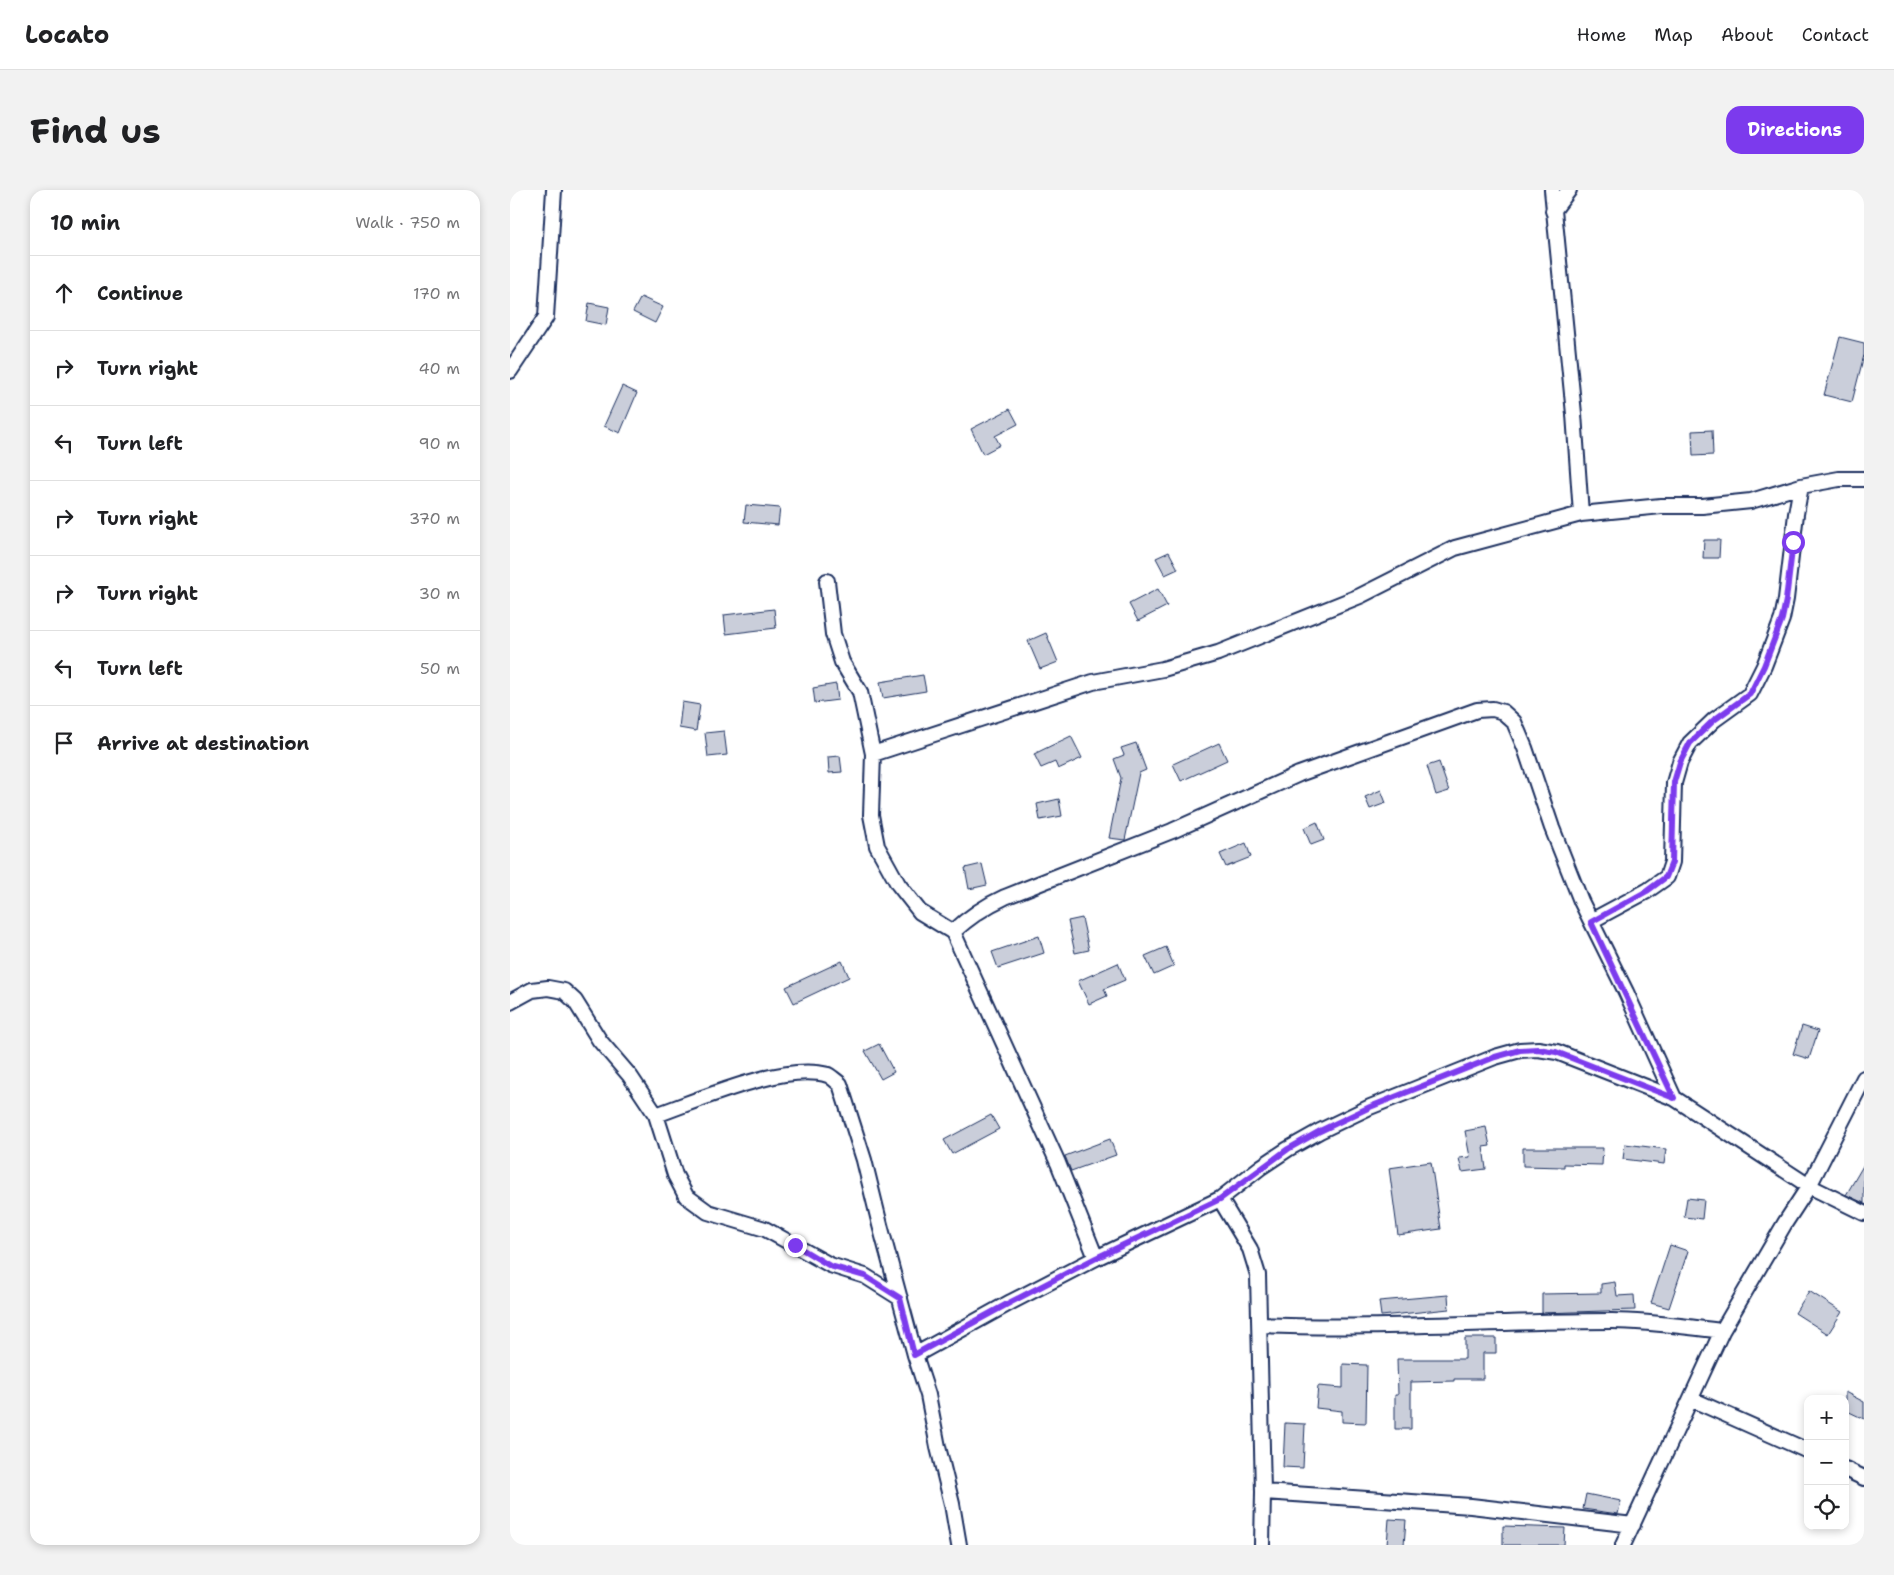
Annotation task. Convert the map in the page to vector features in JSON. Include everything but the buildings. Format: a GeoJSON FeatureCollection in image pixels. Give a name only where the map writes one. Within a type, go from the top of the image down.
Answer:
{"type":"FeatureCollection","features":[{"type":"Feature","properties":{"kind":"street"},"geometry":{"type":"LineString","coordinates":[[510,371],[546,317],[554,190]]}},
{"type":"Feature","properties":{"kind":"street"},"geometry":{"type":"LineString","coordinates":[[1552,190],[1552,211],[1574,414],[1581,514]]}},
{"type":"Feature","properties":{"kind":"street"},"geometry":{"type":"LineString","coordinates":[[1552,211],[1569,190]]}},
{"type":"Feature","properties":{"kind":"street"},"geometry":{"type":"LineString","coordinates":[[873,754],[1093,682],[1163,670],[1218,653],[1360,596],[1455,548],[1581,514],[1661,506],[1702,506],[1752,502],[1801,486],[1839,479],[1864,480]]}},
{"type":"Feature","properties":{"kind":"street"},"geometry":{"type":"LineString","coordinates":[[1591,922],[1647,891],[1666,877],[1672,862],[1674,782],[1680,762],[1690,743],[1714,720],[1750,694],[1764,666],[1782,619],[1801,486]]}},
{"type":"Feature","properties":{"kind":"street"},"geometry":{"type":"LineString","coordinates":[[827,582],[833,634],[842,662],[860,692],[873,754],[871,815],[877,846],[898,884],[920,912],[953,932],[1058,1163],[1096,1258]]}},
{"type":"Feature","properties":{"kind":"street"},"geometry":{"type":"LineString","coordinates":[[953,932],[986,906],[1005,897],[1172,831],[1299,774],[1477,710],[1493,709],[1503,712],[1514,722],[1580,901],[1674,1098]]}},
{"type":"Feature","properties":{"kind":"street"},"geometry":{"type":"LineString","coordinates":[[510,1002],[532,990],[548,988],[564,991],[575,1001],[600,1041],[630,1076],[656,1115],[675,1175],[686,1196],[708,1212],[765,1229],[830,1266],[865,1276],[900,1298]]}},
{"type":"Feature","properties":{"kind":"street"},"geometry":{"type":"LineString","coordinates":[[914,1355],[1096,1258],[1220,1199],[1261,1167],[1320,1131],[1370,1107],[1495,1057],[1520,1050],[1538,1049],[1556,1052],[1674,1098],[1809,1186],[1864,1213]]}},
{"type":"Feature","properties":{"kind":"street"},"geometry":{"type":"LineString","coordinates":[[656,1115],[755,1080],[779,1075],[798,1072],[817,1073],[830,1076],[840,1084],[864,1160],[914,1355],[928,1395],[959,1545]]}},
{"type":"Feature","properties":{"kind":"street"},"geometry":{"type":"LineString","coordinates":[[1623,1545],[1722,1331],[1785,1223],[1809,1186],[1864,1078]]}},
{"type":"Feature","properties":{"kind":"street"},"geometry":{"type":"LineString","coordinates":[[1220,1199],[1250,1250],[1258,1275],[1263,1492],[1262,1545]]}},
{"type":"Feature","properties":{"kind":"street"},"geometry":{"type":"LineString","coordinates":[[1260,1325],[1335,1327],[1435,1323],[1614,1321],[1722,1331]]}},
{"type":"Feature","properties":{"kind":"street"},"geometry":{"type":"LineString","coordinates":[[1690,1399],[1804,1449]]}},
{"type":"Feature","properties":{"kind":"street"},"geometry":{"type":"LineString","coordinates":[[1849,1471],[1864,1478]]}},
{"type":"Feature","properties":{"kind":"street"},"geometry":{"type":"LineString","coordinates":[[1263,1492],[1471,1506],[1632,1525]]}},
{"type":"Feature","properties":{"kind":"route"},"geometry":{"type":"LineString","coordinates":[[795,1245],[830,1266],[865,1276],[900,1298],[914,1355],[1096,1258],[1220,1199],[1261,1167],[1320,1131],[1370,1107],[1495,1057],[1520,1050],[1538,1049],[1556,1052],[1674,1098],[1626,992],[1591,922],[1647,891],[1666,877],[1672,862],[1674,782],[1680,762],[1690,743],[1714,720],[1750,694],[1764,666],[1782,619],[1793,542]]}}]}
